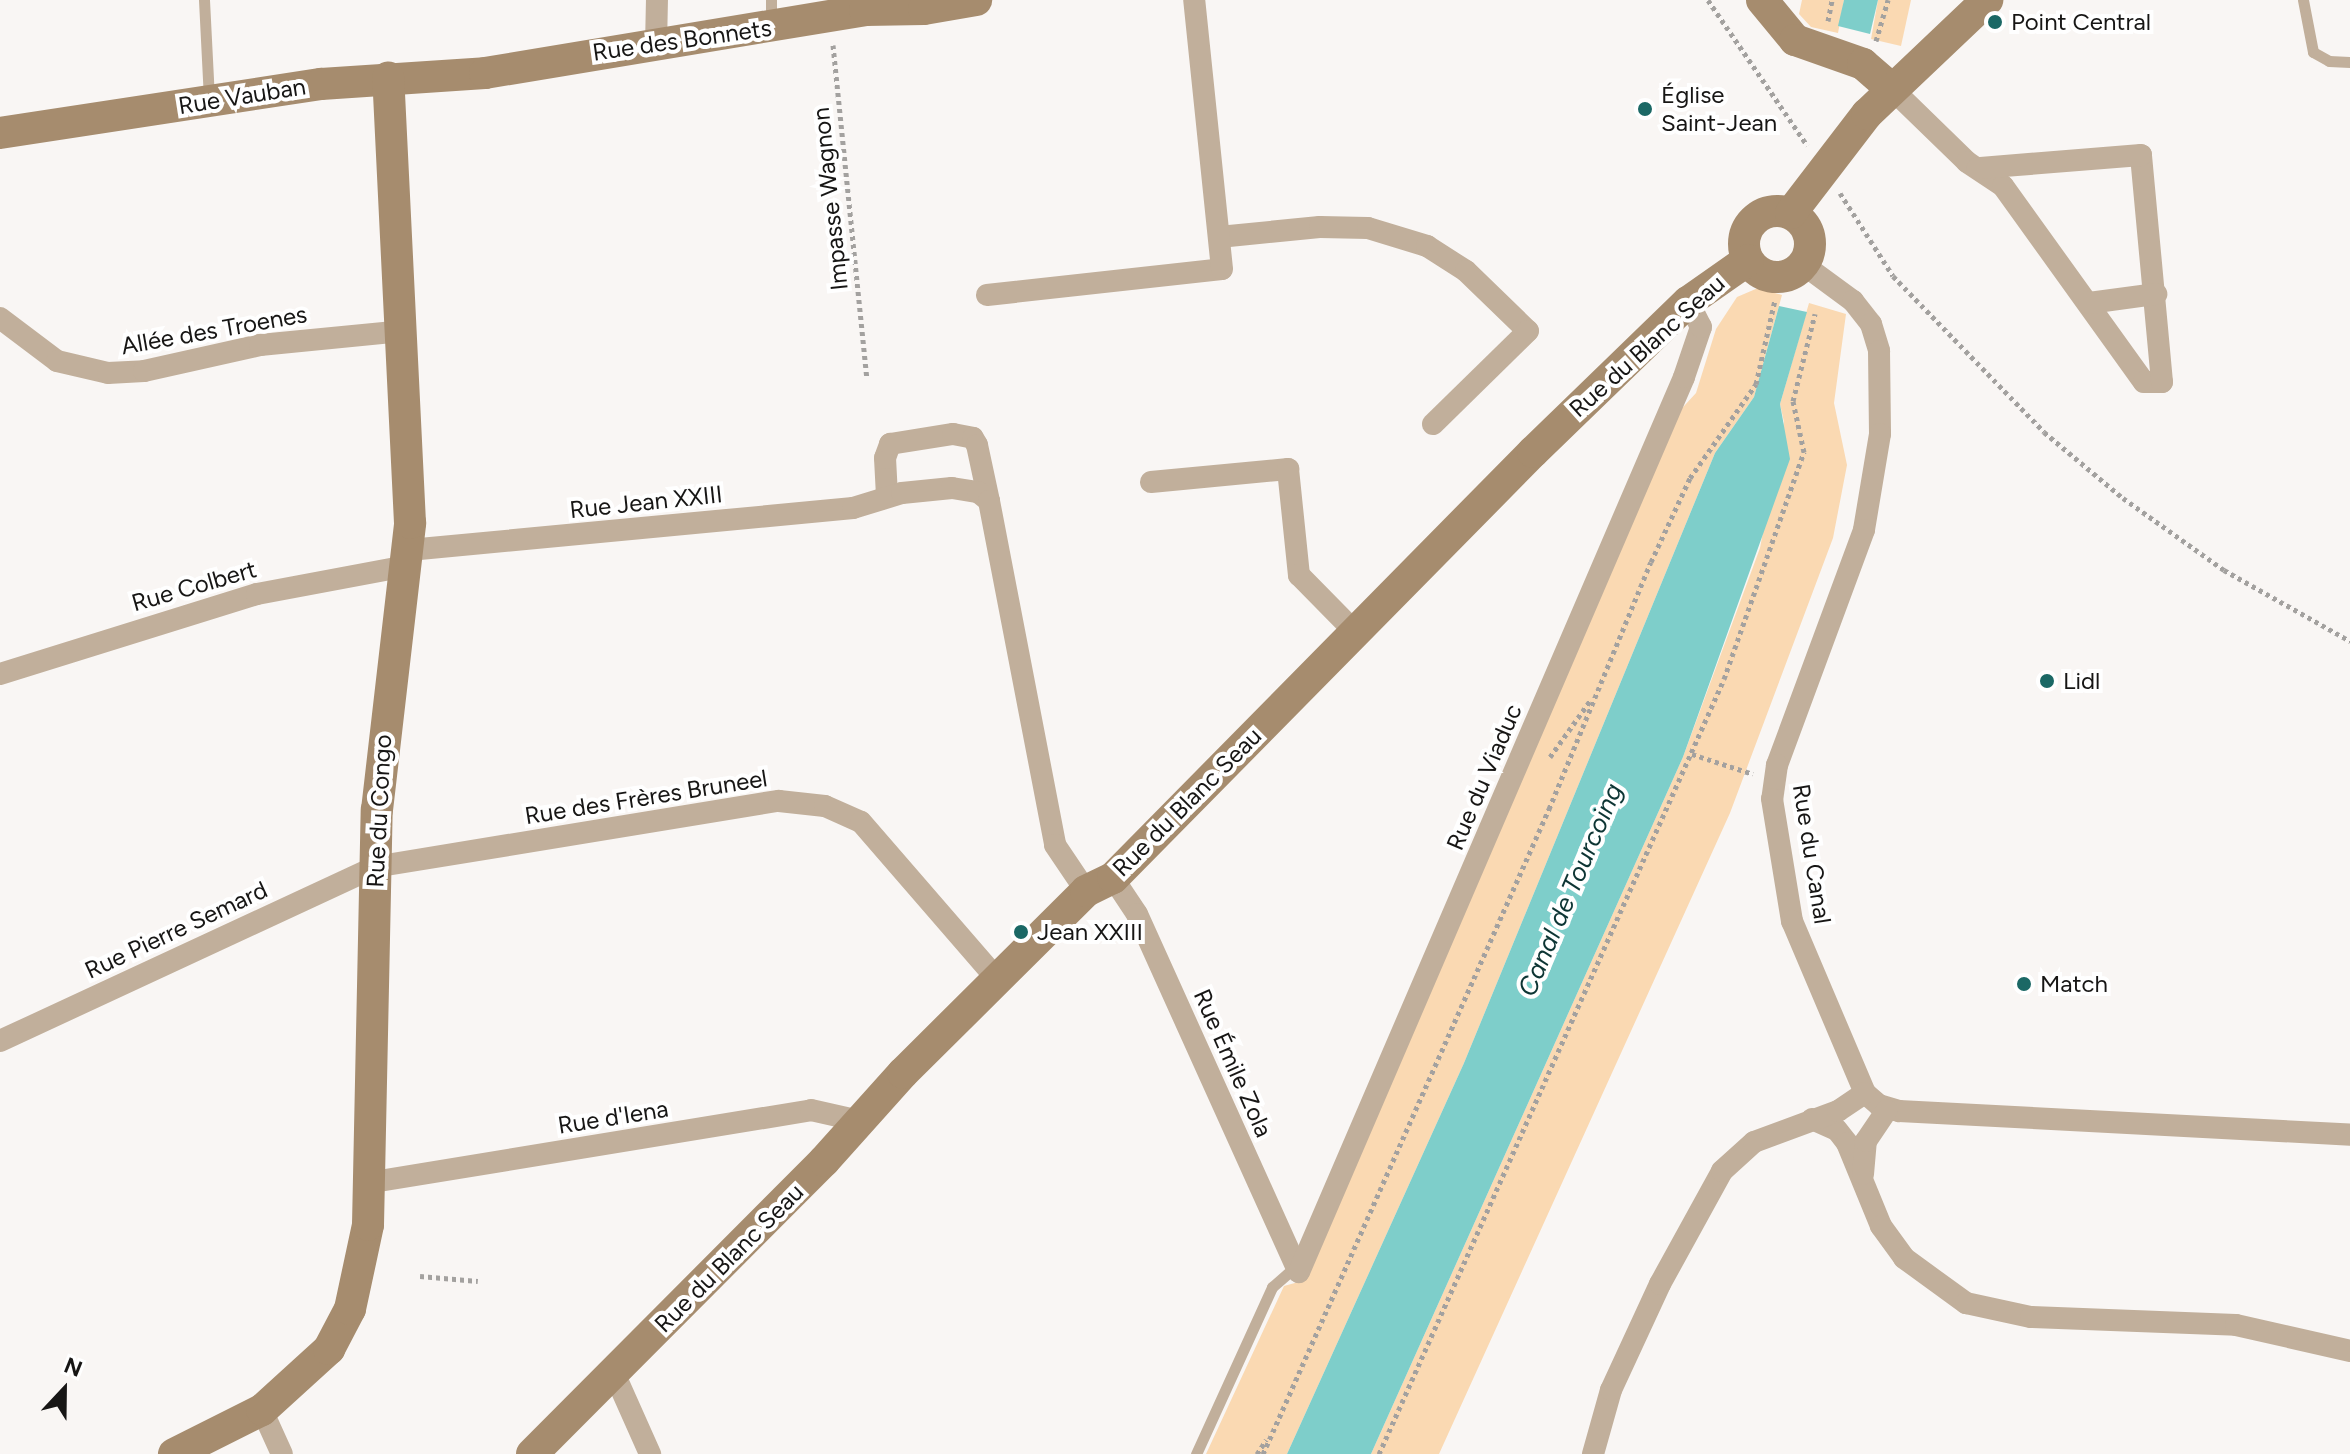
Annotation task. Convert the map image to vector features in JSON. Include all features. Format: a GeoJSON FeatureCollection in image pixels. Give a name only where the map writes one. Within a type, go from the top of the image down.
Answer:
{"type":"FeatureCollection","features":[{"type":"Feature","properties":{"kind":"street"},"geometry":{"type":"LineString","coordinates":[[656,46],[657,0]]}},
{"type":"Feature","properties":{"kind":"street","name":"Rue des Bonnets"},"geometry":{"type":"LineString","coordinates":[[485,73],[566,56],[656,46],[771,14],[830,16],[976,0]]}},
{"type":"Feature","properties":{"kind":"street"},"geometry":{"type":"LineString","coordinates":[[987,295],[1222,269],[1194,0]]}},
{"type":"Feature","properties":{"kind":"street"},"geometry":{"type":"LineString","coordinates":[[1762,0],[1795,40],[1863,64],[1978,168],[2003,186],[2144,382],[2162,382],[2141,155],[1978,168]]}},
{"type":"Feature","properties":{"kind":"street"},"geometry":{"type":"LineString","coordinates":[[1791,213],[1816,157],[1987,0]]}},
{"type":"Feature","properties":{"kind":"street","name":"Rue Vauban"},"geometry":{"type":"LineString","coordinates":[[0,133],[388,78],[485,73]]}},
{"type":"Feature","properties":{"kind":"street","name":"Rue du Congo"},"geometry":{"type":"LineString","coordinates":[[174,1454],[262,1410],[329,1349],[344,1325],[368,1225],[373,1182],[374,867],[384,725],[407,558],[404,331],[388,78]]}},
{"type":"Feature","properties":{"kind":"street"},"geometry":{"type":"LineString","coordinates":[[1767,212],[1791,213],[1810,236],[1804,265],[1779,277],[1762,273],[1748,260],[1744,244],[1753,221],[1767,212]]}},
{"type":"Feature","properties":{"kind":"street"},"geometry":{"type":"LineString","coordinates":[[1219,237],[1320,227],[1368,228],[1427,246],[1466,271],[1528,331],[1433,424]]}},
{"type":"Feature","properties":{"kind":"street","name":"Rue du Blanc Seau"},"geometry":{"type":"LineString","coordinates":[[532,1454],[997,979],[1100,885],[1688,302],[1748,260]]}},
{"type":"Feature","properties":{"kind":"street","name":"Rue du Canal"},"geometry":{"type":"LineString","coordinates":[[1804,265],[1853,301],[1871,324],[1879,351],[1880,434],[1864,530],[1773,781],[1792,921],[1865,1093],[1887,1110]]}},
{"type":"Feature","properties":{"kind":"street"},"geometry":{"type":"LineString","coordinates":[[2089,303],[2156,294]]}},
{"type":"Feature","properties":{"kind":"street","name":"Rue du Viaduc"},"geometry":{"type":"LineString","coordinates":[[1297,1269],[1684,377],[1701,327],[1688,302]]}},
{"type":"Feature","properties":{"kind":"street","name":"Allée des Troenes"},"geometry":{"type":"LineString","coordinates":[[0,318],[34,349],[57,361],[108,373],[144,371],[260,345],[404,331]]}},
{"type":"Feature","properties":{"kind":"street"},"geometry":{"type":"LineString","coordinates":[[887,496],[885,458],[890,444],[953,434],[973,438],[989,501],[1055,845],[1100,885]]}},
{"type":"Feature","properties":{"kind":"street"},"geometry":{"type":"LineString","coordinates":[[1151,482],[1288,469],[1299,575],[1355,632]]}},
{"type":"Feature","properties":{"kind":"street","name":"Rue Jean XXIII"},"geometry":{"type":"LineString","coordinates":[[407,558],[853,508],[887,496],[966,488],[989,501]]}},
{"type":"Feature","properties":{"kind":"street","name":"Rue Colbert"},"geometry":{"type":"LineString","coordinates":[[0,674],[257,594],[407,558]]}},
{"type":"Feature","properties":{"kind":"street","name":"Rue des Frères Bruneel"},"geometry":{"type":"LineString","coordinates":[[374,867],[616,829],[690,811],[804,801],[844,813],[868,829],[997,979]]}},
{"type":"Feature","properties":{"kind":"street","name":"Rue Pierre Semard"},"geometry":{"type":"LineString","coordinates":[[0,1041],[374,867]]}},
{"type":"Feature","properties":{"kind":"street","name":"Rue Émile Zola"},"geometry":{"type":"LineString","coordinates":[[1100,885],[1137,914],[1297,1269]]}},
{"type":"Feature","properties":{"kind":"street"},"geometry":{"type":"LineString","coordinates":[[1593,1454],[1617,1377],[1722,1171],[1754,1142],[1865,1093]]}},
{"type":"Feature","properties":{"kind":"street","name":"Rue d'Iena"},"geometry":{"type":"LineString","coordinates":[[373,1182],[811,1110],[860,1121]]}},
{"type":"Feature","properties":{"kind":"street"},"geometry":{"type":"LineString","coordinates":[[1864,1183],[1862,1153],[1887,1110],[2350,1135]]}},
{"type":"Feature","properties":{"kind":"street"},"geometry":{"type":"LineString","coordinates":[[1812,1119],[1837,1130],[1864,1183],[1881,1226],[1904,1258],[1935,1285],[1984,1310],[2031,1317],[2236,1325],[2350,1351]]}},
{"type":"Feature","properties":{"kind":"street"},"geometry":{"type":"LineString","coordinates":[[614,1373],[650,1454]]}},
{"type":"Feature","properties":{"kind":"street"},"geometry":{"type":"LineString","coordinates":[[262,1410],[282,1454]]}},
{"type":"Feature","properties":{"kind":"lane"},"geometry":{"type":"LineString","coordinates":[[204,0],[209,101]]}},
{"type":"Feature","properties":{"kind":"lane"},"geometry":{"type":"LineString","coordinates":[[2303,0],[2313,52],[2329,61],[2350,62]]}},
{"type":"Feature","properties":{"kind":"lane"},"geometry":{"type":"LineString","coordinates":[[1196,1454],[1272,1287],[1297,1269]]}},
{"type":"Feature","properties":{"kind":"path"},"geometry":{"type":"LineString","coordinates":[[1708,0],[1893,276],[2044,432],[2123,498],[2224,570],[2350,641]]}},
{"type":"Feature","properties":{"kind":"path"},"geometry":{"type":"LineString","coordinates":[[1826,30],[1832,0]]}},
{"type":"Feature","properties":{"kind":"path"},"geometry":{"type":"LineString","coordinates":[[1876,42],[1888,0]]}},
{"type":"Feature","properties":{"kind":"path","name":"Impasse Wagnon"},"geometry":{"type":"LineString","coordinates":[[830,16],[867,378]]}},
{"type":"Feature","properties":{"kind":"path"},"geometry":{"type":"LineString","coordinates":[[1260,1454],[1275,1426],[1690,478],[1756,384],[1775,300]]}},
{"type":"Feature","properties":{"kind":"path"},"geometry":{"type":"LineString","coordinates":[[1379,1454],[1724,679],[1804,452],[1793,401],[1815,314]]}},
{"type":"Feature","properties":{"kind":"path"},"geometry":{"type":"LineString","coordinates":[[1546,763],[1596,693]]}},
{"type":"Feature","properties":{"kind":"path"},"geometry":{"type":"LineString","coordinates":[[1692,754],[1773,781]]}},
{"type":"Feature","properties":{"kind":"path"},"geometry":{"type":"LineString","coordinates":[[420,1276],[478,1281]]}},
{"type":"Feature","properties":{"kind":"shaded area"},"geometry":{"type":"Polygon","coordinates":[[[1802,0],[1844,0],[1838,33],[1811,27],[1799,14],[1802,0]]]}},
{"type":"Feature","properties":{"kind":"shaded area"},"geometry":{"type":"Polygon","coordinates":[[[1878,0],[1911,0],[1901,46],[1871,39],[1878,0]]]}},
{"type":"Feature","properties":{"kind":"shaded area"},"geometry":{"type":"Polygon","coordinates":[[[1758,288],[1782,295],[1754,397],[1715,453],[1464,1063],[1287,1454],[1206,1454],[1284,1286],[1302,1281],[1673,418],[1696,393],[1716,329],[1737,297],[1758,288]]]}},
{"type":"Feature","properties":{"kind":"shaded area"},"geometry":{"type":"Polygon","coordinates":[[[1809,303],[1846,314],[1834,403],[1847,465],[1833,538],[1730,813],[1439,1454],[1371,1454],[1683,757],[1760,548],[1784,422],[1780,404],[1809,303]]]}},
{"type":"Feature","properties":{"kind":"water"},"geometry":{"type":"Polygon","coordinates":[[[1844,0],[1878,0],[1870,34],[1838,26],[1844,0]]]}},
{"type":"Feature","properties":{"kind":"water","name":"Canal de Tourcoing"},"geometry":{"type":"Polygon","coordinates":[[[1779,306],[1807,312],[1780,404],[1790,459],[1683,757],[1371,1454],[1287,1454],[1464,1063],[1715,453],[1754,397],[1779,306]]]}},
{"type":"Feature","properties":{"kind":"place","name":"Point Central"},"geometry":{"type":"Point","coordinates":[1995,22]}},
{"type":"Feature","properties":{"kind":"place","name":"Église Saint-Jean"},"geometry":{"type":"Point","coordinates":[1645,109]}},
{"type":"Feature","properties":{"kind":"place","name":"Lidl"},"geometry":{"type":"Point","coordinates":[2047,681]}},
{"type":"Feature","properties":{"kind":"place","name":"Jean XXIII"},"geometry":{"type":"Point","coordinates":[1021,932]}},
{"type":"Feature","properties":{"kind":"place","name":"Match"},"geometry":{"type":"Point","coordinates":[2024,984]}}]}
